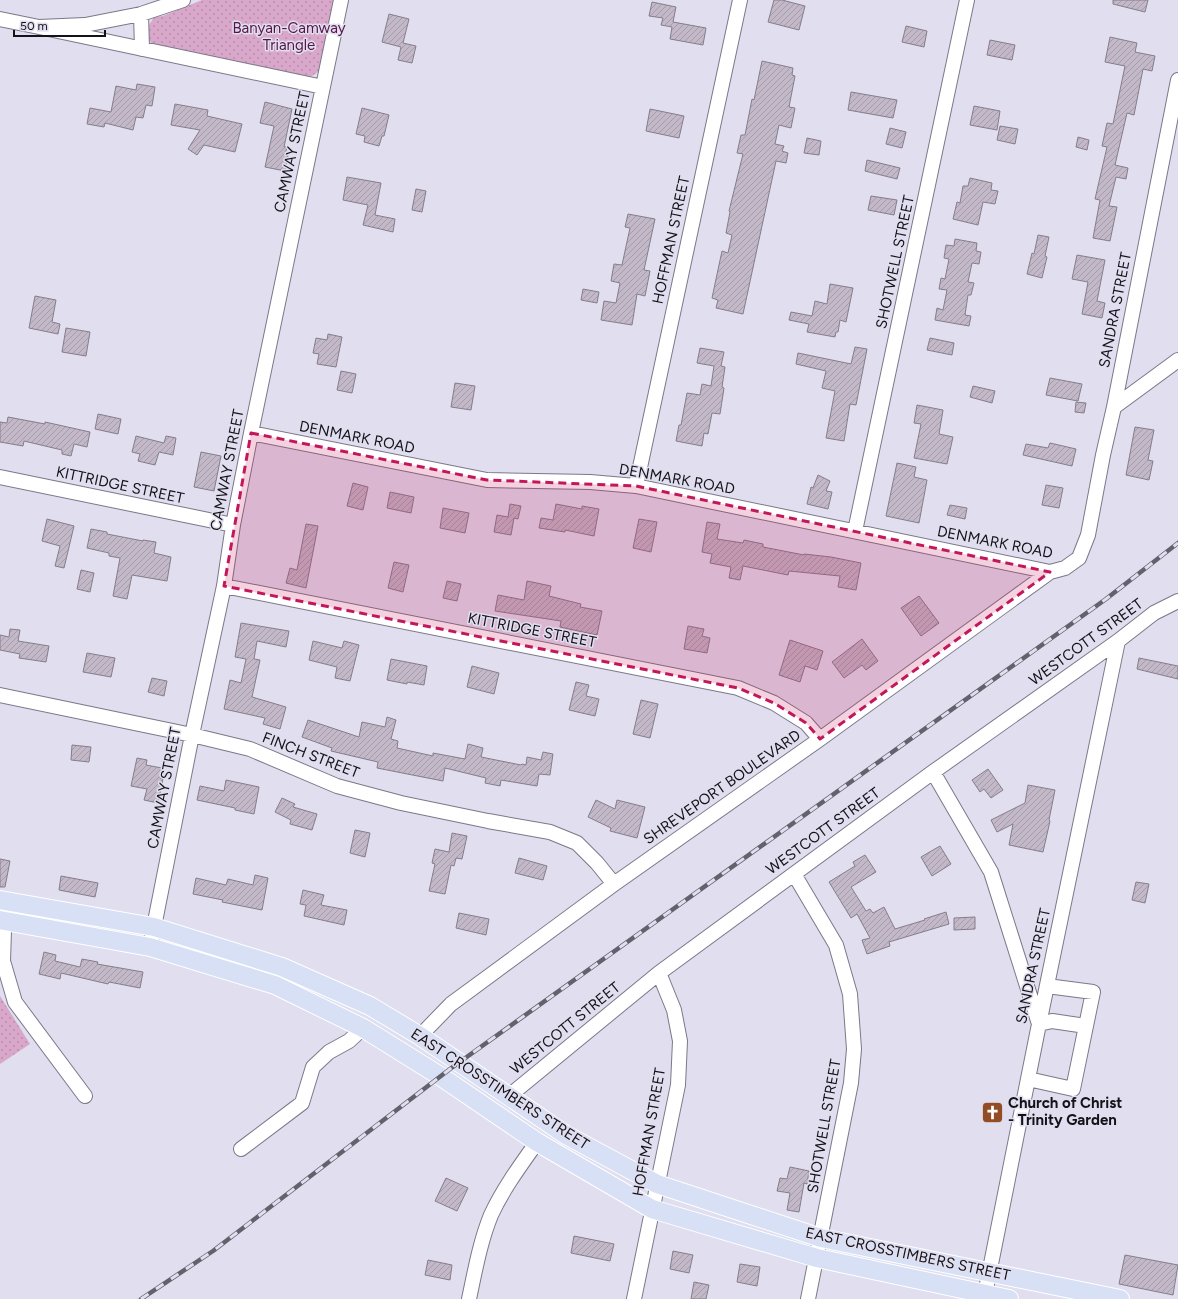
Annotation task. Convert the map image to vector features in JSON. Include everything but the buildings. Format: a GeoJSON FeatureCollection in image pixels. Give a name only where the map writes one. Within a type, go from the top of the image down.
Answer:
{"type":"FeatureCollection","features":[{"type":"Feature","properties":{"kind":"main road","name":"EAST CROSSTIMBERS STREET"},"geometry":{"type":"LineString","coordinates":[[2,901],[154,927],[282,967],[370,1006],[420,1036],[566,1134],[657,1184],[821,1238],[1120,1299]]}},
{"type":"Feature","properties":{"kind":"main road","name":"EAST CROSSTIMBERS STREET"},"geometry":{"type":"LineString","coordinates":[[2,920],[150,947],[275,985],[363,1028],[440,1076],[537,1142],[652,1209],[817,1258],[985,1297],[1009,1299]]}},
{"type":"Feature","properties":{"kind":"street"},"geometry":{"type":"LineString","coordinates":[[39,27],[85,26],[141,14],[183,0]]}},
{"type":"Feature","properties":{"kind":"street","name":"CAMWAY STREET"},"geometry":{"type":"LineString","coordinates":[[150,947],[192,735],[224,586],[233,525],[251,434],[341,0]]}},
{"type":"Feature","properties":{"kind":"street","name":"HOFFMAN STREET"},"geometry":{"type":"LineString","coordinates":[[636,486],[740,0]]}},
{"type":"Feature","properties":{"kind":"street","name":"SHOTWELL STREET"},"geometry":{"type":"LineString","coordinates":[[855,531],[967,0]]}},
{"type":"Feature","properties":{"kind":"street"},"geometry":{"type":"LineString","coordinates":[[141,14],[142,49]]}},
{"type":"Feature","properties":{"kind":"street"},"geometry":{"type":"LineString","coordinates":[[0,19],[323,87]]}},
{"type":"Feature","properties":{"kind":"street","name":"SANDRA STREET"},"geometry":{"type":"LineString","coordinates":[[1083,547],[1088,535],[1178,80]]}},
{"type":"Feature","properties":{"kind":"street"},"geometry":{"type":"LineString","coordinates":[[1114,407],[1178,360]]}},
{"type":"Feature","properties":{"kind":"street","name":"DENMARK ROAD"},"geometry":{"type":"LineString","coordinates":[[251,434],[487,480],[590,482],[636,486],[1050,572],[1064,568],[1079,558],[1083,547]]}},
{"type":"Feature","properties":{"kind":"street","name":"KITTRIDGE STREET"},"geometry":{"type":"LineString","coordinates":[[0,477],[233,525]]}},
{"type":"Feature","properties":{"kind":"street","name":"SHREVEPORT BOULEVARD"},"geometry":{"type":"LineString","coordinates":[[420,1036],[450,1004],[614,884],[820,739],[1050,572]]}},
{"type":"Feature","properties":{"kind":"street","name":"KITTRIDGE STREET"},"geometry":{"type":"LineString","coordinates":[[224,586],[738,688],[774,703],[806,723],[820,739]]}},
{"type":"Feature","properties":{"kind":"street","name":"WESTCOTT STREET"},"geometry":{"type":"LineString","coordinates":[[509,1096],[659,973],[933,772],[1118,641],[1154,613],[1172,603]]}},
{"type":"Feature","properties":{"kind":"street","name":"SANDRA STREET"},"geometry":{"type":"LineString","coordinates":[[985,1297],[1039,1024],[1118,641]]}},
{"type":"Feature","properties":{"kind":"street","name":"FINCH STREET"},"geometry":{"type":"LineString","coordinates":[[0,695],[192,735],[250,749],[337,786],[351,790],[401,803],[550,832],[578,843],[614,884]]}},
{"type":"Feature","properties":{"kind":"street"},"geometry":{"type":"LineString","coordinates":[[933,772],[991,872],[1039,1024],[1052,1021],[1086,1026]]}},
{"type":"Feature","properties":{"kind":"street","name":"SHOTWELL STREET"},"geometry":{"type":"LineString","coordinates":[[794,874],[836,945],[850,994],[854,1049],[851,1083],[808,1299]]}},
{"type":"Feature","properties":{"kind":"street"},"geometry":{"type":"LineString","coordinates":[[2,901],[3,961],[15,1002],[85,1096]]}},
{"type":"Feature","properties":{"kind":"street","name":"HOFFMAN STREET"},"geometry":{"type":"LineString","coordinates":[[634,1299],[678,1085],[680,1041],[674,1010],[659,973]]}},
{"type":"Feature","properties":{"kind":"street"},"geometry":{"type":"LineString","coordinates":[[1028,1079],[1073,1089],[1093,992],[1047,986]]}},
{"type":"Feature","properties":{"kind":"street"},"geometry":{"type":"LineString","coordinates":[[242,1149],[302,1104],[313,1067],[329,1052],[349,1041],[363,1028]]}},
{"type":"Feature","properties":{"kind":"street"},"geometry":{"type":"LineString","coordinates":[[469,1299],[477,1258],[491,1216],[510,1180],[537,1142]]}},
{"type":"Feature","properties":{"kind":"highlighted area"},"geometry":{"type":"Polygon","coordinates":[[[251,433],[487,480],[636,486],[1050,572],[820,739],[806,723],[774,703],[738,688],[224,586],[251,433]]]}},
{"type":"Feature","properties":{"kind":"green space","name":"Banyan-Camway Triangle"},"geometry":{"type":"Polygon","coordinates":[[[202,0],[336,0],[321,70],[309,78],[155,47],[147,38],[148,27],[154,17],[163,16],[202,0]]]}},
{"type":"Feature","properties":{"kind":"green space"},"geometry":{"type":"Polygon","coordinates":[[[0,996],[30,1044],[0,1064],[0,996]]]}},
{"type":"Feature","properties":{"kind":"railway"},"geometry":{"type":"LineString","coordinates":[[141,1299],[213,1251],[450,1069],[1106,599],[1178,543]]}},
{"type":"Feature","properties":{"kind":"place","name":"Church of Christ - Trinity Garden"},"geometry":{"type":"Point","coordinates":[993,1112]}}]}
